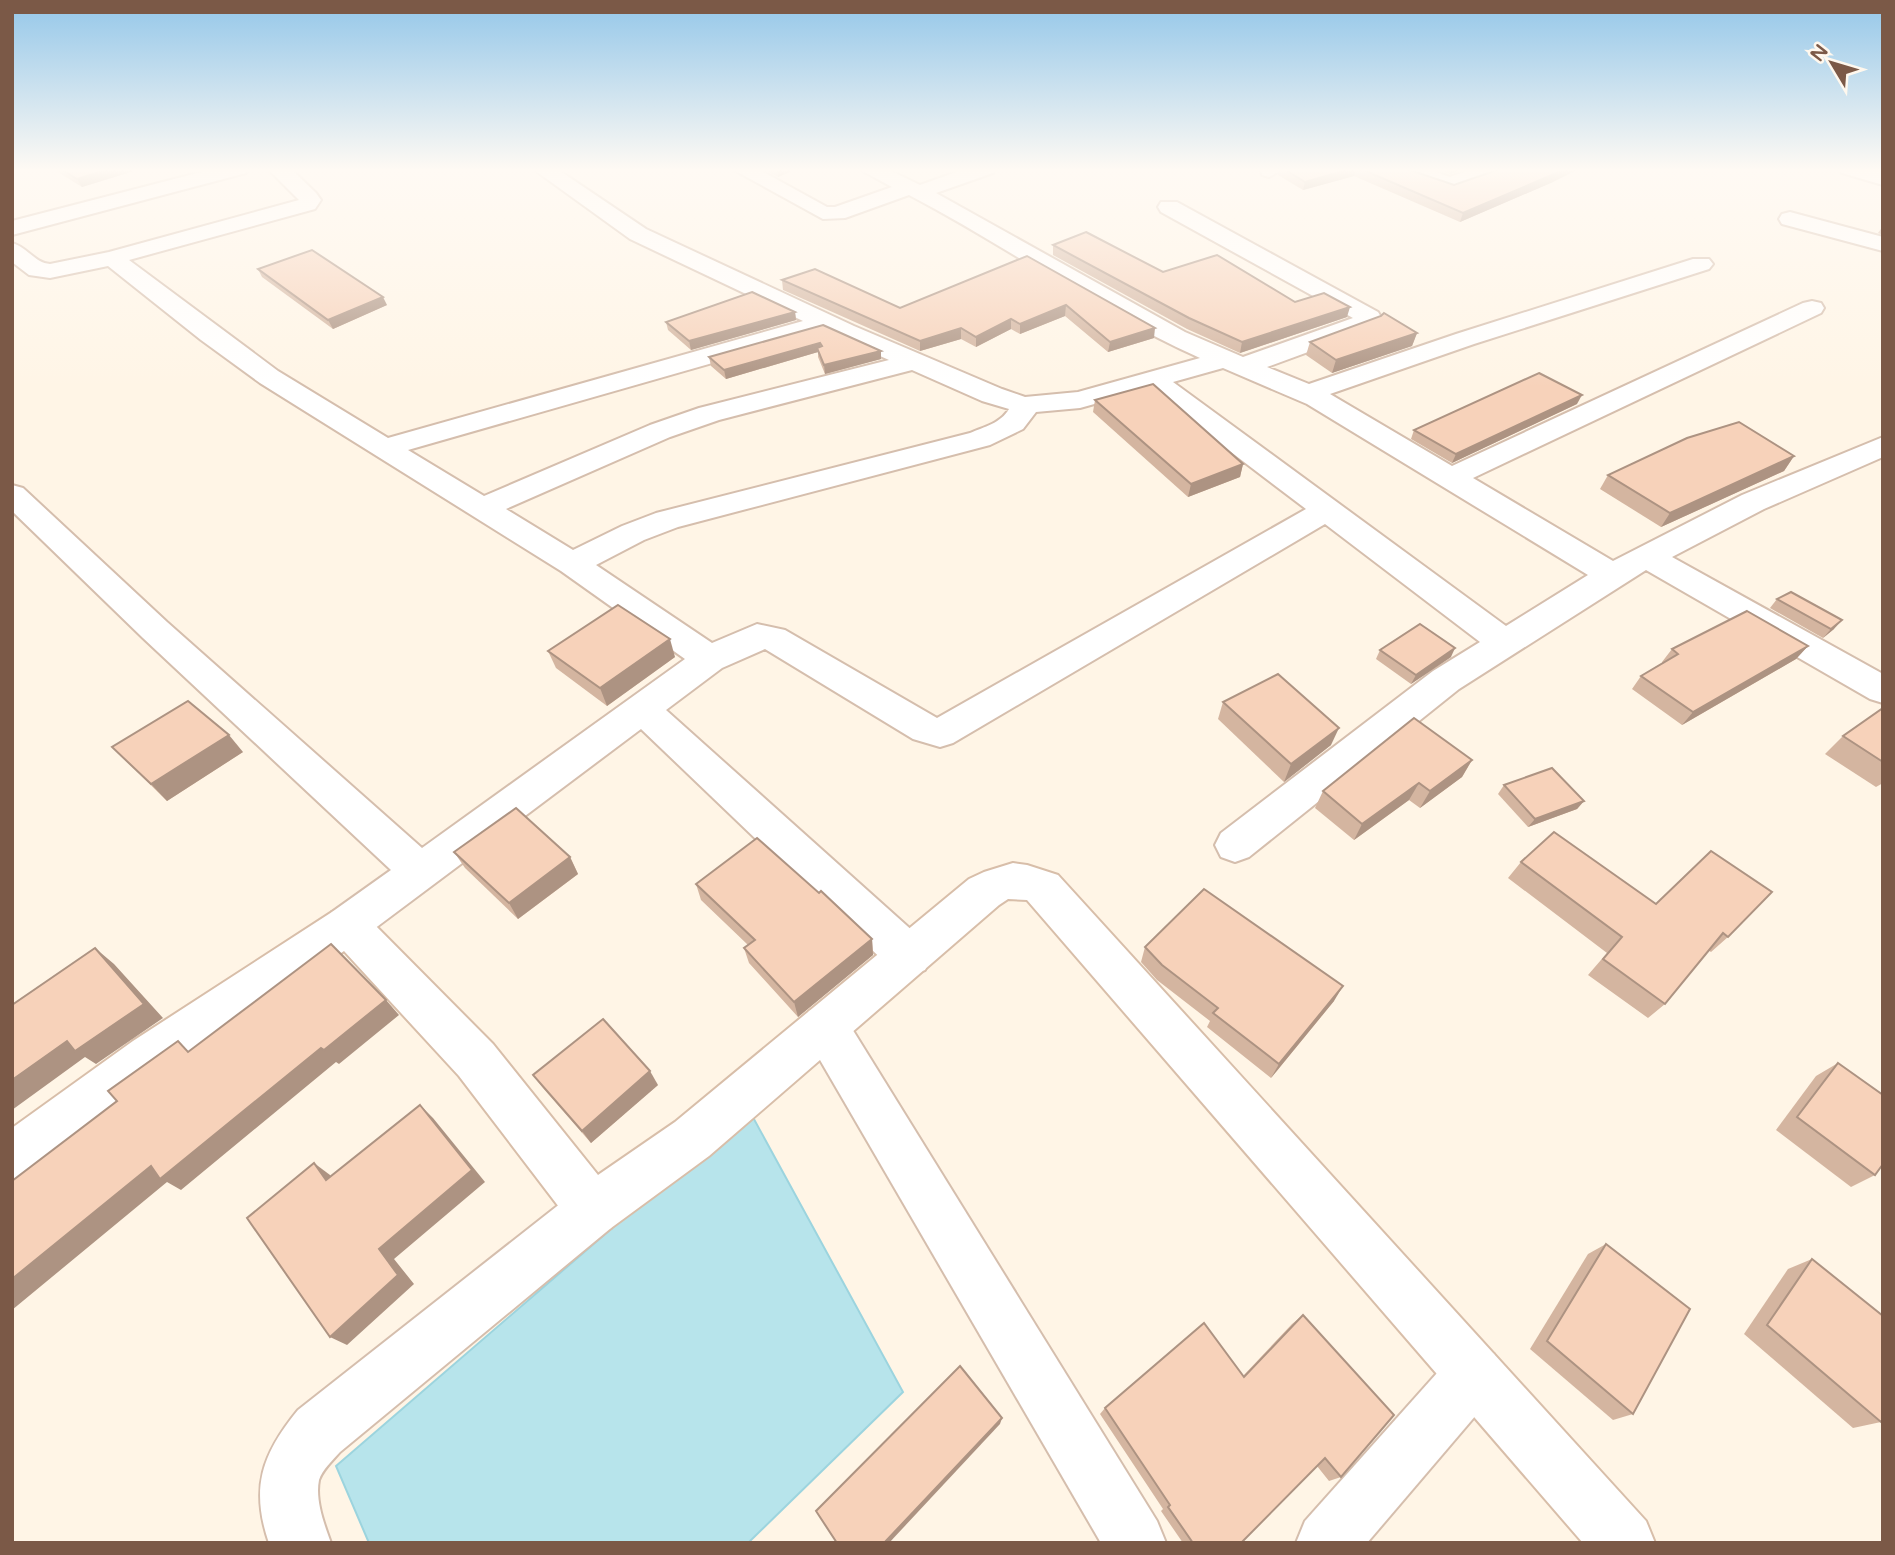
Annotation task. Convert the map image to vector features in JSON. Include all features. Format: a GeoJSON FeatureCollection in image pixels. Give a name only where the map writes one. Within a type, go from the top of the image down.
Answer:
{"type":"FeatureCollection","features":[{"type":"Feature","properties":{"kind":"street"},"geometry":{"type":"LineString","coordinates":[[12,250],[37,270],[50,271],[171,242]]}},
{"type":"Feature","properties":{"kind":"street"},"geometry":{"type":"LineString","coordinates":[[654,242],[914,361],[992,395],[1024,405],[1080,400],[1153,380],[1233,363],[1367,323],[1369,317],[1232,242]]}},
{"type":"Feature","properties":{"kind":"street"},"geometry":{"type":"LineString","coordinates":[[1006,242],[1177,338],[1308,393],[1612,575]]}},
{"type":"Feature","properties":{"kind":"street"},"geometry":{"type":"LineString","coordinates":[[112,258],[249,363],[572,564],[710,659]]}},
{"type":"Feature","properties":{"kind":"street"},"geometry":{"type":"LineString","coordinates":[[1308,393],[1465,339],[1701,264]]}},
{"type":"Feature","properties":{"kind":"street"},"geometry":{"type":"LineString","coordinates":[[1450,478],[1812,308]]}},
{"type":"Feature","properties":{"kind":"street"},"geometry":{"type":"LineString","coordinates":[[383,448],[827,322]]}},
{"type":"Feature","properties":{"kind":"street"},"geometry":{"type":"LineString","coordinates":[[481,509],[660,431],[709,414],[914,361]]}},
{"type":"Feature","properties":{"kind":"street"},"geometry":{"type":"LineString","coordinates":[[1153,380],[1506,644]]}},
{"type":"Feature","properties":{"kind":"street"},"geometry":{"type":"LineString","coordinates":[[572,564],[633,533],[667,520],[980,439],[1012,425],[1023,414],[1024,405]]}},
{"type":"Feature","properties":{"kind":"street"},"geometry":{"type":"LineString","coordinates":[[1235,845],[1447,680],[1612,575],[1753,502],[1883,446]]}},
{"type":"Feature","properties":{"kind":"street"},"geometry":{"type":"LineString","coordinates":[[12,494],[155,630],[419,872]]}},
{"type":"Feature","properties":{"kind":"street"},"geometry":{"type":"LineString","coordinates":[[12,1158],[150,1057],[347,925],[710,659],[757,636],[773,638],[926,729],[940,733],[1327,510]]}},
{"type":"Feature","properties":{"kind":"street"},"geometry":{"type":"LineString","coordinates":[[1647,556],[1883,691]]}},
{"type":"Feature","properties":{"kind":"street"},"geometry":{"type":"LineString","coordinates":[[642,709],[909,957]]}},
{"type":"Feature","properties":{"kind":"street"},"geometry":{"type":"LineString","coordinates":[[300,1543],[291,1521],[290,1487],[294,1464],[319,1431],[593,1210],[692,1139],[998,883],[1021,878],[1043,887],[1624,1543]]}},
{"type":"Feature","properties":{"kind":"street"},"geometry":{"type":"LineString","coordinates":[[347,925],[477,1060],[593,1210]]}},
{"type":"Feature","properties":{"kind":"street"},"geometry":{"type":"LineString","coordinates":[[825,1027],[1135,1543]]}},
{"type":"Feature","properties":{"kind":"street"},"geometry":{"type":"LineString","coordinates":[[1326,1543],[1474,1374]]}},
{"type":"Feature","properties":{"kind":"water"},"geometry":{"type":"Polygon","coordinates":[[[749,1110],[903,1392],[748,1543],[369,1543],[336,1466],[749,1110]]]}},
{"type":"Feature","properties":{"kind":"building"},"geometry":{"type":"Polygon","coordinates":[[[1062,242],[1104,242],[1163,272],[1217,255],[1295,302],[1324,293],[1350,307],[1242,342],[1189,318],[1053,245],[1062,242]]]}},
{"type":"Feature","properties":{"kind":"building"},"geometry":{"type":"Polygon","coordinates":[[[312,250],[383,297],[328,320],[258,269],[312,250]]]}},
{"type":"Feature","properties":{"kind":"building"},"geometry":{"type":"Polygon","coordinates":[[[1027,256],[1155,328],[1110,342],[1066,305],[1020,324],[1011,319],[976,337],[961,328],[920,341],[782,280],[815,269],[900,308],[1027,256]]]}},
{"type":"Feature","properties":{"kind":"building"},"geometry":{"type":"Polygon","coordinates":[[[752,292],[795,312],[689,341],[666,322],[752,292]]]}},
{"type":"Feature","properties":{"kind":"building"},"geometry":{"type":"Polygon","coordinates":[[[1384,313],[1417,333],[1336,360],[1310,342],[1381,316],[1384,313]]]}},
{"type":"Feature","properties":{"kind":"building"},"geometry":{"type":"Polygon","coordinates":[[[823,325],[881,351],[824,365],[817,348],[822,346],[820,343],[724,370],[709,357],[823,325]]]}},
{"type":"Feature","properties":{"kind":"building"},"geometry":{"type":"Polygon","coordinates":[[[1539,373],[1582,395],[1456,454],[1414,430],[1539,373]]]}},
{"type":"Feature","properties":{"kind":"building"},"geometry":{"type":"Polygon","coordinates":[[[1153,384],[1243,464],[1191,484],[1095,400],[1153,384]]]}},
{"type":"Feature","properties":{"kind":"building"},"geometry":{"type":"Polygon","coordinates":[[[1739,422],[1794,456],[1670,513],[1608,475],[1687,438],[1739,422]]]}},
{"type":"Feature","properties":{"kind":"building"},"geometry":{"type":"Polygon","coordinates":[[[1791,592],[1842,620],[1831,629],[1777,599],[1791,592]]]}},
{"type":"Feature","properties":{"kind":"building"},"geometry":{"type":"Polygon","coordinates":[[[618,605],[670,639],[600,688],[548,651],[618,605]]]}},
{"type":"Feature","properties":{"kind":"building"},"geometry":{"type":"Polygon","coordinates":[[[1747,611],[1808,646],[1693,712],[1641,676],[1678,654],[1672,649],[1747,611]]]}},
{"type":"Feature","properties":{"kind":"building"},"geometry":{"type":"Polygon","coordinates":[[[1420,624],[1455,648],[1416,675],[1380,650],[1420,624]]]}},
{"type":"Feature","properties":{"kind":"building"},"geometry":{"type":"Polygon","coordinates":[[[1278,674],[1339,728],[1291,764],[1223,702],[1278,674]]]}},
{"type":"Feature","properties":{"kind":"building"},"geometry":{"type":"Polygon","coordinates":[[[188,701],[229,735],[151,784],[112,747],[188,701]]]}},
{"type":"Feature","properties":{"kind":"building"},"geometry":{"type":"Polygon","coordinates":[[[1883,708],[1883,762],[1843,736],[1883,708]]]}},
{"type":"Feature","properties":{"kind":"building"},"geometry":{"type":"Polygon","coordinates":[[[1414,718],[1472,760],[1430,791],[1419,783],[1362,824],[1323,791],[1414,718]]]}},
{"type":"Feature","properties":{"kind":"building"},"geometry":{"type":"Polygon","coordinates":[[[1552,768],[1584,801],[1535,819],[1504,785],[1552,768]]]}},
{"type":"Feature","properties":{"kind":"building"},"geometry":{"type":"Polygon","coordinates":[[[516,808],[570,857],[509,903],[454,852],[516,808]]]}},
{"type":"Feature","properties":{"kind":"building"},"geometry":{"type":"Polygon","coordinates":[[[1554,832],[1656,904],[1711,851],[1772,892],[1728,937],[1723,933],[1665,1004],[1603,959],[1622,937],[1521,862],[1554,832]]]}},
{"type":"Feature","properties":{"kind":"building"},"geometry":{"type":"Polygon","coordinates":[[[757,838],[819,893],[821,891],[872,939],[794,1002],[744,948],[755,940],[696,884],[757,838]]]}},
{"type":"Feature","properties":{"kind":"building"},"geometry":{"type":"Polygon","coordinates":[[[1204,889],[1343,986],[1279,1064],[1213,1013],[1218,1008],[1162,965],[1145,947],[1204,889]]]}},
{"type":"Feature","properties":{"kind":"building"},"geometry":{"type":"Polygon","coordinates":[[[331,944],[386,1000],[324,1050],[321,1048],[160,1179],[151,1166],[12,1279],[12,1181],[117,1101],[108,1091],[178,1041],[188,1052],[331,944]]]}},
{"type":"Feature","properties":{"kind":"building"},"geometry":{"type":"Polygon","coordinates":[[[95,948],[144,1004],[75,1051],[67,1041],[12,1080],[12,1005],[95,948]]]}},
{"type":"Feature","properties":{"kind":"building"},"geometry":{"type":"Polygon","coordinates":[[[603,1019],[650,1071],[582,1131],[533,1075],[603,1019]]]}},
{"type":"Feature","properties":{"kind":"building"},"geometry":{"type":"Polygon","coordinates":[[[1838,1063],[1883,1095],[1883,1164],[1875,1175],[1797,1117],[1838,1063]]]}},
{"type":"Feature","properties":{"kind":"building"},"geometry":{"type":"Polygon","coordinates":[[[420,1105],[472,1170],[379,1249],[398,1275],[330,1337],[247,1218],[314,1163],[326,1180],[420,1105]]]}},
{"type":"Feature","properties":{"kind":"building"},"geometry":{"type":"Polygon","coordinates":[[[1606,1244],[1690,1309],[1633,1414],[1547,1341],[1606,1244]]]}},
{"type":"Feature","properties":{"kind":"building"},"geometry":{"type":"Polygon","coordinates":[[[1812,1259],[1883,1316],[1881,1422],[1767,1325],[1812,1259]]]}},
{"type":"Feature","properties":{"kind":"building"},"geometry":{"type":"Polygon","coordinates":[[[1303,1315],[1394,1415],[1341,1477],[1325,1458],[1241,1543],[1193,1543],[1105,1408],[1204,1323],[1244,1377],[1303,1315]]]}},
{"type":"Feature","properties":{"kind":"building"},"geometry":{"type":"Polygon","coordinates":[[[960,1366],[1002,1418],[884,1543],[837,1543],[816,1511],[960,1366]]]}}]}
